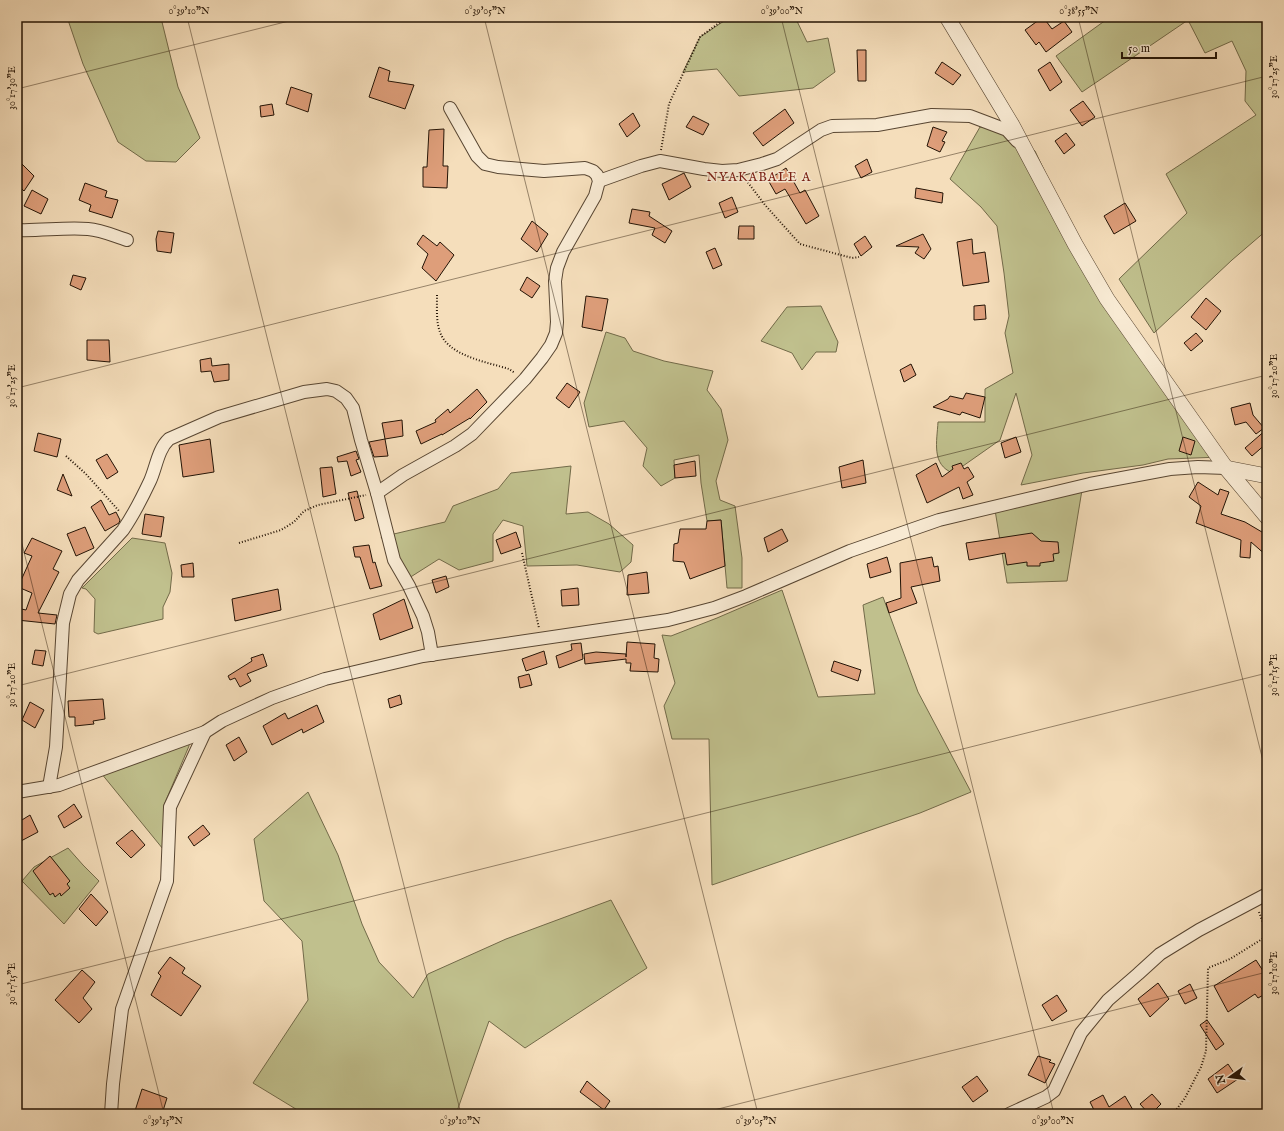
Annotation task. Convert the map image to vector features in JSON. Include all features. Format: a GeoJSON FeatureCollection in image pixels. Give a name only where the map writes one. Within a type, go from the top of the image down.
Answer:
{"type":"FeatureCollection","features":[{"type":"Feature","properties":{"kind":"street"},"geometry":{"type":"LineString","coordinates":[[947,17],[1012,125],[1075,244],[1107,299],[1226,468],[1267,517]]}},
{"type":"Feature","properties":{"kind":"street"},"geometry":{"type":"LineString","coordinates":[[377,493],[403,475],[455,446],[472,434],[525,379],[551,345],[556,334],[557,322],[555,281],[557,268],[564,252],[595,196],[599,181],[597,175],[593,171],[585,168],[544,171],[498,167],[485,164],[477,156],[450,108]]}},
{"type":"Feature","properties":{"kind":"street"},"geometry":{"type":"LineString","coordinates":[[599,181],[660,161],[704,169],[722,171],[738,170],[777,159],[821,130],[832,126],[877,125],[932,114],[970,116],[1007,130],[1028,154]]}},
{"type":"Feature","properties":{"kind":"street"},"geometry":{"type":"LineString","coordinates":[[17,230],[45,230],[62,228],[89,229],[109,233],[127,240]]}},
{"type":"Feature","properties":{"kind":"street"},"geometry":{"type":"LineString","coordinates":[[49,787],[56,747],[63,623],[70,594],[78,580],[124,530],[129,522],[151,479],[164,443],[169,439],[219,417],[304,392],[327,389],[336,391],[346,398],[353,408],[394,560],[409,586],[422,616],[428,632],[432,655]]}},
{"type":"Feature","properties":{"kind":"street"},"geometry":{"type":"LineString","coordinates":[[17,792],[49,787],[205,732],[222,721],[272,698],[325,679],[432,655],[668,620],[714,608],[746,596],[850,551],[939,520],[1090,484],[1170,469],[1198,467],[1226,468],[1267,476]]}},
{"type":"Feature","properties":{"kind":"street"},"geometry":{"type":"LineString","coordinates":[[111,1114],[122,1009],[167,881],[170,807],[205,732]]}},
{"type":"Feature","properties":{"kind":"street"},"geometry":{"type":"LineString","coordinates":[[1009,1114],[1046,1098],[1054,1091],[1081,1033],[1108,1000],[1160,954],[1199,930],[1267,894]]}},
{"type":"Feature","properties":{"kind":"path"},"geometry":{"type":"LineString","coordinates":[[660,161],[669,104],[700,37],[728,17]]}},
{"type":"Feature","properties":{"kind":"path"},"geometry":{"type":"LineString","coordinates":[[738,170],[765,205],[800,244],[852,258],[859,257]]}},
{"type":"Feature","properties":{"kind":"path"},"geometry":{"type":"LineString","coordinates":[[437,295],[439,330],[443,339],[449,346],[460,353],[509,369],[525,379]]}},
{"type":"Feature","properties":{"kind":"path"},"geometry":{"type":"LineString","coordinates":[[66,456],[86,474],[129,522]]}},
{"type":"Feature","properties":{"kind":"path"},"geometry":{"type":"LineString","coordinates":[[239,543],[281,530],[294,522],[304,511],[318,505],[377,493]]}},
{"type":"Feature","properties":{"kind":"path"},"geometry":{"type":"LineString","coordinates":[[522,553],[541,638]]}},
{"type":"Feature","properties":{"kind":"path"},"geometry":{"type":"LineString","coordinates":[[1173,1114],[1185,1098],[1201,1067],[1206,1051],[1208,968],[1230,959],[1267,935],[1254,901]]}},
{"type":"Feature","properties":{"kind":"green space"},"geometry":{"type":"Polygon","coordinates":[[[67,17],[167,17],[162,22],[178,87],[200,138],[176,162],[146,161],[118,142],[83,64],[67,17]]]}},
{"type":"Feature","properties":{"kind":"green space"},"geometry":{"type":"Polygon","coordinates":[[[730,17],[795,17],[807,42],[828,38],[835,72],[813,88],[739,96],[717,69],[683,72],[700,37],[730,17]]]}},
{"type":"Feature","properties":{"kind":"green space"},"geometry":{"type":"Polygon","coordinates":[[[1110,17],[1267,17],[1267,230],[1232,260],[1154,333],[1119,279],[1187,213],[1166,174],[1256,115],[1245,101],[1246,71],[1232,41],[1205,53],[1188,20],[1082,92],[1056,56],[1110,17]]]}},
{"type":"Feature","properties":{"kind":"green space"},"geometry":{"type":"Polygon","coordinates":[[[980,127],[1000,127],[1035,151],[1062,208],[1106,292],[1221,457],[1168,459],[1143,465],[1083,473],[1021,485],[1032,455],[1016,393],[1000,440],[953,473],[941,464],[937,452],[938,422],[985,422],[985,389],[1013,373],[1005,333],[1009,316],[997,226],[981,207],[950,179],[980,127]]]}},
{"type":"Feature","properties":{"kind":"green space"},"geometry":{"type":"Polygon","coordinates":[[[821,306],[838,342],[836,352],[816,352],[802,370],[792,353],[761,341],[787,307],[821,306]]]}},
{"type":"Feature","properties":{"kind":"green space"},"geometry":{"type":"Polygon","coordinates":[[[606,332],[625,338],[633,351],[664,361],[713,371],[707,390],[721,409],[728,440],[716,481],[720,500],[735,506],[742,558],[742,588],[727,588],[721,520],[707,521],[701,483],[699,455],[674,460],[675,478],[661,486],[643,466],[647,448],[624,421],[589,427],[584,403],[606,332]]]}},
{"type":"Feature","properties":{"kind":"green space"},"geometry":{"type":"Polygon","coordinates":[[[571,466],[566,514],[588,512],[609,524],[633,545],[631,562],[620,572],[577,565],[527,566],[523,526],[503,520],[493,534],[493,561],[459,570],[439,559],[409,578],[381,537],[445,522],[453,506],[498,489],[511,473],[571,466]]]}},
{"type":"Feature","properties":{"kind":"green space"},"geometry":{"type":"Polygon","coordinates":[[[1082,490],[1067,581],[1007,583],[995,510],[1082,490]]]}},
{"type":"Feature","properties":{"kind":"green space"},"geometry":{"type":"Polygon","coordinates":[[[132,538],[165,543],[172,573],[170,592],[163,607],[163,619],[98,634],[94,632],[95,599],[86,589],[82,588],[132,538]]]}},
{"type":"Feature","properties":{"kind":"green space"},"geometry":{"type":"Polygon","coordinates":[[[782,590],[818,697],[875,694],[863,605],[883,597],[918,692],[971,792],[920,813],[712,885],[709,739],[672,739],[664,706],[675,683],[662,635],[671,636],[782,590]]]}},
{"type":"Feature","properties":{"kind":"green space"},"geometry":{"type":"Polygon","coordinates":[[[189,741],[189,746],[164,805],[163,849],[101,773],[189,741]]]}},
{"type":"Feature","properties":{"kind":"green space"},"geometry":{"type":"Polygon","coordinates":[[[308,792],[338,855],[362,924],[379,962],[413,998],[428,974],[506,939],[611,900],[647,968],[525,1048],[489,1021],[456,1114],[304,1114],[253,1083],[308,1000],[302,941],[264,901],[254,839],[308,792]]]}},
{"type":"Feature","properties":{"kind":"green space"},"geometry":{"type":"Polygon","coordinates":[[[68,848],[99,881],[64,924],[22,881],[34,867],[68,848]]]}},
{"type":"Feature","properties":{"kind":"building"},"geometry":{"type":"Polygon","coordinates":[[[1043,17],[1052,29],[1064,21],[1072,32],[1046,52],[1039,42],[1036,45],[1025,30],[1043,17]]]}},
{"type":"Feature","properties":{"kind":"building"},"geometry":{"type":"Polygon","coordinates":[[[857,50],[866,50],[866,81],[858,81],[857,50]]]}},
{"type":"Feature","properties":{"kind":"building"},"geometry":{"type":"Polygon","coordinates":[[[942,62],[961,75],[953,85],[935,73],[942,62]]]}},
{"type":"Feature","properties":{"kind":"building"},"geometry":{"type":"Polygon","coordinates":[[[1050,62],[1062,82],[1050,91],[1038,70],[1050,62]]]}},
{"type":"Feature","properties":{"kind":"building"},"geometry":{"type":"Polygon","coordinates":[[[379,67],[390,71],[388,81],[414,85],[405,109],[369,97],[379,67]]]}},
{"type":"Feature","properties":{"kind":"building"},"geometry":{"type":"Polygon","coordinates":[[[291,87],[312,94],[308,112],[286,104],[291,87]]]}},
{"type":"Feature","properties":{"kind":"building"},"geometry":{"type":"Polygon","coordinates":[[[1083,101],[1095,117],[1082,126],[1070,110],[1083,101]]]}},
{"type":"Feature","properties":{"kind":"building"},"geometry":{"type":"Polygon","coordinates":[[[272,104],[274,115],[261,117],[260,106],[272,104]]]}},
{"type":"Feature","properties":{"kind":"building"},"geometry":{"type":"Polygon","coordinates":[[[785,109],[794,123],[763,146],[753,133],[785,109]]]}},
{"type":"Feature","properties":{"kind":"building"},"geometry":{"type":"Polygon","coordinates":[[[633,113],[640,126],[627,137],[619,124],[633,113]]]}},
{"type":"Feature","properties":{"kind":"building"},"geometry":{"type":"Polygon","coordinates":[[[693,116],[709,124],[703,135],[686,127],[693,116]]]}},
{"type":"Feature","properties":{"kind":"building"},"geometry":{"type":"Polygon","coordinates":[[[933,127],[947,132],[942,141],[945,142],[940,152],[927,146],[933,127]]]}},
{"type":"Feature","properties":{"kind":"building"},"geometry":{"type":"Polygon","coordinates":[[[444,129],[443,166],[448,166],[447,188],[423,187],[423,167],[427,167],[429,130],[444,129]]]}},
{"type":"Feature","properties":{"kind":"building"},"geometry":{"type":"Polygon","coordinates":[[[1066,133],[1075,145],[1064,154],[1055,141],[1066,133]]]}},
{"type":"Feature","properties":{"kind":"building"},"geometry":{"type":"Polygon","coordinates":[[[17,159],[34,176],[24,191],[17,184],[17,159]]]}},
{"type":"Feature","properties":{"kind":"building"},"geometry":{"type":"Polygon","coordinates":[[[867,159],[872,172],[861,178],[855,166],[867,159]]]}},
{"type":"Feature","properties":{"kind":"building"},"geometry":{"type":"Polygon","coordinates":[[[786,168],[800,193],[805,190],[819,216],[806,224],[785,189],[776,194],[768,180],[786,168]]]}},
{"type":"Feature","properties":{"kind":"building"},"geometry":{"type":"Polygon","coordinates":[[[684,173],[691,187],[669,200],[662,184],[684,173]]]}},
{"type":"Feature","properties":{"kind":"building"},"geometry":{"type":"Polygon","coordinates":[[[85,183],[107,191],[105,197],[118,200],[112,218],[89,211],[91,205],[79,200],[85,183]]]}},
{"type":"Feature","properties":{"kind":"building"},"geometry":{"type":"Polygon","coordinates":[[[916,188],[943,193],[942,203],[915,198],[916,188]]]}},
{"type":"Feature","properties":{"kind":"building"},"geometry":{"type":"Polygon","coordinates":[[[32,190],[48,199],[41,214],[24,206],[32,190]]]}},
{"type":"Feature","properties":{"kind":"building"},"geometry":{"type":"Polygon","coordinates":[[[732,197],[738,212],[725,218],[719,203],[732,197]]]}},
{"type":"Feature","properties":{"kind":"building"},"geometry":{"type":"Polygon","coordinates":[[[1125,203],[1136,221],[1114,234],[1104,216],[1125,203]]]}},
{"type":"Feature","properties":{"kind":"building"},"geometry":{"type":"Polygon","coordinates":[[[632,209],[650,212],[649,216],[672,231],[665,243],[652,235],[655,228],[629,223],[632,209]]]}},
{"type":"Feature","properties":{"kind":"building"},"geometry":{"type":"Polygon","coordinates":[[[532,221],[548,234],[537,252],[521,239],[532,221]]]}},
{"type":"Feature","properties":{"kind":"building"},"geometry":{"type":"Polygon","coordinates":[[[739,226],[754,226],[754,239],[738,239],[739,226]]]}},
{"type":"Feature","properties":{"kind":"building"},"geometry":{"type":"Polygon","coordinates":[[[158,231],[174,233],[171,253],[157,251],[156,239],[158,231]]]}},
{"type":"Feature","properties":{"kind":"building"},"geometry":{"type":"Polygon","coordinates":[[[923,234],[931,249],[924,259],[915,253],[919,247],[896,246],[923,234]]]}},
{"type":"Feature","properties":{"kind":"building"},"geometry":{"type":"Polygon","coordinates":[[[423,235],[437,246],[440,242],[454,255],[436,281],[422,268],[428,254],[417,244],[423,235]]]}},
{"type":"Feature","properties":{"kind":"building"},"geometry":{"type":"Polygon","coordinates":[[[865,236],[872,247],[861,256],[854,244],[865,236]]]}},
{"type":"Feature","properties":{"kind":"building"},"geometry":{"type":"Polygon","coordinates":[[[972,239],[973,254],[985,252],[989,282],[963,286],[957,242],[972,239]]]}},
{"type":"Feature","properties":{"kind":"building"},"geometry":{"type":"Polygon","coordinates":[[[715,248],[722,265],[713,269],[706,252],[715,248]]]}},
{"type":"Feature","properties":{"kind":"building"},"geometry":{"type":"Polygon","coordinates":[[[73,275],[86,278],[81,290],[70,285],[73,275]]]}},
{"type":"Feature","properties":{"kind":"building"},"geometry":{"type":"Polygon","coordinates":[[[527,277],[540,286],[532,298],[520,290],[527,277]]]}},
{"type":"Feature","properties":{"kind":"building"},"geometry":{"type":"Polygon","coordinates":[[[586,296],[608,299],[602,331],[582,327],[586,296]]]}},
{"type":"Feature","properties":{"kind":"building"},"geometry":{"type":"Polygon","coordinates":[[[1206,298],[1221,311],[1206,330],[1191,317],[1206,298]]]}},
{"type":"Feature","properties":{"kind":"building"},"geometry":{"type":"Polygon","coordinates":[[[985,305],[986,319],[974,320],[974,306],[985,305]]]}},
{"type":"Feature","properties":{"kind":"building"},"geometry":{"type":"Polygon","coordinates":[[[1196,333],[1203,341],[1191,351],[1184,343],[1196,333]]]}},
{"type":"Feature","properties":{"kind":"building"},"geometry":{"type":"Polygon","coordinates":[[[87,340],[109,340],[110,362],[87,360],[87,340]]]}},
{"type":"Feature","properties":{"kind":"building"},"geometry":{"type":"Polygon","coordinates":[[[211,358],[212,366],[229,364],[229,380],[214,382],[211,371],[201,372],[200,360],[211,358]]]}},
{"type":"Feature","properties":{"kind":"building"},"geometry":{"type":"Polygon","coordinates":[[[911,364],[916,375],[904,382],[900,370],[911,364]]]}},
{"type":"Feature","properties":{"kind":"building"},"geometry":{"type":"Polygon","coordinates":[[[567,383],[580,392],[569,408],[556,398],[567,383]]]}},
{"type":"Feature","properties":{"kind":"building"},"geometry":{"type":"Polygon","coordinates":[[[477,389],[487,402],[470,419],[442,435],[421,444],[416,431],[436,422],[435,420],[448,409],[450,413],[477,389]]]}},
{"type":"Feature","properties":{"kind":"building"},"geometry":{"type":"Polygon","coordinates":[[[966,393],[985,397],[980,418],[962,412],[960,415],[933,407],[948,399],[950,396],[963,399],[966,393]]]}},
{"type":"Feature","properties":{"kind":"building"},"geometry":{"type":"Polygon","coordinates":[[[1250,403],[1253,415],[1264,428],[1256,434],[1246,422],[1235,425],[1231,408],[1250,403]]]}},
{"type":"Feature","properties":{"kind":"building"},"geometry":{"type":"Polygon","coordinates":[[[402,420],[403,436],[385,439],[382,423],[402,420]]]}},
{"type":"Feature","properties":{"kind":"building"},"geometry":{"type":"Polygon","coordinates":[[[1267,429],[1267,443],[1252,456],[1245,448],[1267,429]]]}},
{"type":"Feature","properties":{"kind":"building"},"geometry":{"type":"Polygon","coordinates":[[[38,433],[61,439],[57,457],[34,451],[38,433]]]}},
{"type":"Feature","properties":{"kind":"building"},"geometry":{"type":"Polygon","coordinates":[[[1016,437],[1021,452],[1005,458],[1001,443],[1016,437]]]}},
{"type":"Feature","properties":{"kind":"building"},"geometry":{"type":"Polygon","coordinates":[[[1183,437],[1195,441],[1191,455],[1179,451],[1183,437]]]}},
{"type":"Feature","properties":{"kind":"building"},"geometry":{"type":"Polygon","coordinates":[[[210,439],[214,472],[183,477],[179,445],[210,439]]]}},
{"type":"Feature","properties":{"kind":"building"},"geometry":{"type":"Polygon","coordinates":[[[385,439],[388,456],[374,457],[369,442],[385,439]]]}},
{"type":"Feature","properties":{"kind":"building"},"geometry":{"type":"Polygon","coordinates":[[[356,451],[359,459],[356,460],[361,472],[351,476],[347,461],[338,462],[337,457],[356,451]]]}},
{"type":"Feature","properties":{"kind":"building"},"geometry":{"type":"Polygon","coordinates":[[[107,454],[118,472],[107,479],[96,460],[107,454]]]}},
{"type":"Feature","properties":{"kind":"building"},"geometry":{"type":"Polygon","coordinates":[[[863,460],[866,483],[842,488],[839,467],[863,460]]]}},
{"type":"Feature","properties":{"kind":"building"},"geometry":{"type":"Polygon","coordinates":[[[695,461],[696,476],[675,478],[674,465],[695,461]]]}},
{"type":"Feature","properties":{"kind":"building"},"geometry":{"type":"Polygon","coordinates":[[[936,463],[942,477],[953,469],[952,466],[961,463],[964,469],[968,467],[974,477],[967,482],[973,495],[963,499],[959,487],[927,503],[916,475],[936,463]]]}},
{"type":"Feature","properties":{"kind":"building"},"geometry":{"type":"Polygon","coordinates":[[[332,467],[336,494],[323,497],[320,468],[332,467]]]}},
{"type":"Feature","properties":{"kind":"building"},"geometry":{"type":"Polygon","coordinates":[[[63,474],[72,496],[57,490],[63,474]]]}},
{"type":"Feature","properties":{"kind":"building"},"geometry":{"type":"Polygon","coordinates":[[[1198,482],[1218,495],[1220,489],[1229,492],[1221,514],[1245,522],[1267,535],[1267,556],[1251,542],[1250,558],[1240,557],[1241,540],[1196,523],[1201,506],[1189,497],[1198,482]]]}},
{"type":"Feature","properties":{"kind":"building"},"geometry":{"type":"Polygon","coordinates":[[[357,491],[364,518],[355,521],[348,493],[357,491]]]}},
{"type":"Feature","properties":{"kind":"building"},"geometry":{"type":"Polygon","coordinates":[[[101,500],[109,515],[116,512],[120,520],[119,523],[105,531],[91,507],[101,500]]]}},
{"type":"Feature","properties":{"kind":"building"},"geometry":{"type":"Polygon","coordinates":[[[145,514],[164,517],[161,537],[142,534],[145,514]]]}},
{"type":"Feature","properties":{"kind":"building"},"geometry":{"type":"Polygon","coordinates":[[[721,520],[725,566],[690,579],[684,562],[673,561],[674,544],[678,543],[680,529],[706,529],[707,521],[721,520]]]}},
{"type":"Feature","properties":{"kind":"building"},"geometry":{"type":"Polygon","coordinates":[[[85,527],[94,548],[76,556],[67,534],[85,527]]]}},
{"type":"Feature","properties":{"kind":"building"},"geometry":{"type":"Polygon","coordinates":[[[782,529],[788,541],[768,552],[764,538],[782,529]]]}},
{"type":"Feature","properties":{"kind":"building"},"geometry":{"type":"Polygon","coordinates":[[[516,532],[521,547],[501,554],[496,540],[516,532]]]}},
{"type":"Feature","properties":{"kind":"building"},"geometry":{"type":"Polygon","coordinates":[[[1032,533],[1041,541],[1058,542],[1059,553],[1053,554],[1054,561],[1040,563],[1040,566],[1027,566],[1027,562],[1007,565],[1005,553],[969,560],[966,543],[1032,533]]]}},
{"type":"Feature","properties":{"kind":"building"},"geometry":{"type":"Polygon","coordinates":[[[32,538],[62,551],[53,569],[59,572],[38,613],[57,615],[55,624],[17,620],[17,608],[26,610],[32,593],[18,587],[32,556],[24,553],[32,538]]]}},
{"type":"Feature","properties":{"kind":"building"},"geometry":{"type":"Polygon","coordinates":[[[369,545],[373,563],[375,562],[382,586],[370,589],[360,557],[355,557],[353,547],[369,545]]]}},
{"type":"Feature","properties":{"kind":"building"},"geometry":{"type":"Polygon","coordinates":[[[887,557],[891,572],[870,578],[867,564],[887,557]]]}},
{"type":"Feature","properties":{"kind":"building"},"geometry":{"type":"Polygon","coordinates":[[[932,557],[934,567],[938,566],[940,581],[911,587],[917,603],[889,613],[886,603],[901,598],[900,563],[932,557]]]}},
{"type":"Feature","properties":{"kind":"building"},"geometry":{"type":"Polygon","coordinates":[[[193,563],[194,577],[182,577],[181,565],[193,563]]]}},
{"type":"Feature","properties":{"kind":"building"},"geometry":{"type":"Polygon","coordinates":[[[647,572],[649,593],[627,595],[628,575],[647,572]]]}},
{"type":"Feature","properties":{"kind":"building"},"geometry":{"type":"Polygon","coordinates":[[[446,576],[449,587],[436,593],[432,580],[446,576]]]}},
{"type":"Feature","properties":{"kind":"building"},"geometry":{"type":"Polygon","coordinates":[[[578,588],[579,605],[562,606],[561,590],[578,588]]]}},
{"type":"Feature","properties":{"kind":"building"},"geometry":{"type":"Polygon","coordinates":[[[278,589],[281,610],[235,621],[232,599],[278,589]]]}},
{"type":"Feature","properties":{"kind":"building"},"geometry":{"type":"Polygon","coordinates":[[[404,599],[413,628],[380,640],[373,614],[404,599]]]}},
{"type":"Feature","properties":{"kind":"building"},"geometry":{"type":"Polygon","coordinates":[[[627,642],[655,644],[654,658],[659,659],[658,672],[630,671],[631,663],[626,663],[626,659],[585,664],[584,654],[596,652],[626,654],[626,657],[627,642]]]}},
{"type":"Feature","properties":{"kind":"building"},"geometry":{"type":"Polygon","coordinates":[[[581,643],[583,659],[559,668],[556,656],[572,650],[571,644],[581,643]]]}},
{"type":"Feature","properties":{"kind":"building"},"geometry":{"type":"Polygon","coordinates":[[[35,650],[46,651],[43,666],[32,664],[35,650]]]}},
{"type":"Feature","properties":{"kind":"building"},"geometry":{"type":"Polygon","coordinates":[[[544,651],[547,664],[526,671],[522,659],[544,651]]]}},
{"type":"Feature","properties":{"kind":"building"},"geometry":{"type":"Polygon","coordinates":[[[263,654],[267,666],[247,674],[251,681],[240,687],[235,678],[230,680],[228,676],[252,661],[251,658],[263,654]]]}},
{"type":"Feature","properties":{"kind":"building"},"geometry":{"type":"Polygon","coordinates":[[[834,661],[861,670],[858,681],[831,671],[834,661]]]}},
{"type":"Feature","properties":{"kind":"building"},"geometry":{"type":"Polygon","coordinates":[[[529,674],[532,685],[520,688],[518,677],[529,674]]]}},
{"type":"Feature","properties":{"kind":"building"},"geometry":{"type":"Polygon","coordinates":[[[400,695],[402,704],[390,708],[388,699],[400,695]]]}},
{"type":"Feature","properties":{"kind":"building"},"geometry":{"type":"Polygon","coordinates":[[[103,699],[105,719],[93,721],[94,724],[75,726],[75,717],[69,717],[68,701],[103,699]]]}},
{"type":"Feature","properties":{"kind":"building"},"geometry":{"type":"Polygon","coordinates":[[[30,702],[44,710],[35,728],[22,720],[30,702]]]}},
{"type":"Feature","properties":{"kind":"building"},"geometry":{"type":"Polygon","coordinates":[[[317,705],[324,722],[303,733],[302,729],[272,745],[263,726],[285,713],[288,719],[317,705]]]}},
{"type":"Feature","properties":{"kind":"building"},"geometry":{"type":"Polygon","coordinates":[[[239,737],[247,752],[234,761],[226,745],[239,737]]]}},
{"type":"Feature","properties":{"kind":"building"},"geometry":{"type":"Polygon","coordinates":[[[74,804],[82,817],[64,828],[58,816],[74,804]]]}},
{"type":"Feature","properties":{"kind":"building"},"geometry":{"type":"Polygon","coordinates":[[[30,815],[38,832],[21,841],[17,830],[17,823],[30,815]]]}},
{"type":"Feature","properties":{"kind":"building"},"geometry":{"type":"Polygon","coordinates":[[[203,825],[210,834],[194,846],[188,837],[203,825]]]}},
{"type":"Feature","properties":{"kind":"building"},"geometry":{"type":"Polygon","coordinates":[[[132,830],[145,845],[131,858],[116,843],[132,830]]]}},
{"type":"Feature","properties":{"kind":"building"},"geometry":{"type":"Polygon","coordinates":[[[50,856],[70,881],[67,884],[70,888],[61,896],[60,893],[55,897],[53,893],[50,895],[33,871],[50,856]]]}},
{"type":"Feature","properties":{"kind":"building"},"geometry":{"type":"Polygon","coordinates":[[[91,894],[108,912],[96,926],[79,909],[91,894]]]}},
{"type":"Feature","properties":{"kind":"building"},"geometry":{"type":"Polygon","coordinates":[[[170,957],[185,968],[182,973],[201,986],[181,1016],[151,995],[161,976],[158,973],[170,957]]]}},
{"type":"Feature","properties":{"kind":"building"},"geometry":{"type":"Polygon","coordinates":[[[1256,960],[1267,977],[1267,993],[1258,998],[1255,994],[1228,1012],[1214,986],[1256,960]]]}},
{"type":"Feature","properties":{"kind":"building"},"geometry":{"type":"Polygon","coordinates":[[[82,970],[95,982],[83,998],[92,1009],[79,1023],[55,1000],[82,970]]]}},
{"type":"Feature","properties":{"kind":"building"},"geometry":{"type":"Polygon","coordinates":[[[1158,983],[1169,999],[1150,1017],[1138,999],[1158,983]]]}},
{"type":"Feature","properties":{"kind":"building"},"geometry":{"type":"Polygon","coordinates":[[[1190,984],[1197,998],[1185,1004],[1178,991],[1190,984]]]}},
{"type":"Feature","properties":{"kind":"building"},"geometry":{"type":"Polygon","coordinates":[[[1057,995],[1067,1011],[1052,1021],[1042,1005],[1057,995]]]}},
{"type":"Feature","properties":{"kind":"building"},"geometry":{"type":"Polygon","coordinates":[[[1207,1020],[1224,1044],[1216,1050],[1200,1025],[1207,1020]]]}},
{"type":"Feature","properties":{"kind":"building"},"geometry":{"type":"Polygon","coordinates":[[[1038,1056],[1051,1060],[1049,1062],[1055,1064],[1045,1083],[1028,1075],[1038,1056]]]}},
{"type":"Feature","properties":{"kind":"building"},"geometry":{"type":"Polygon","coordinates":[[[1228,1064],[1238,1079],[1217,1093],[1208,1079],[1228,1064]]]}},
{"type":"Feature","properties":{"kind":"building"},"geometry":{"type":"Polygon","coordinates":[[[977,1076],[988,1091],[973,1102],[962,1087],[977,1076]]]}},
{"type":"Feature","properties":{"kind":"building"},"geometry":{"type":"Polygon","coordinates":[[[587,1081],[610,1101],[604,1110],[580,1092],[587,1081]]]}},
{"type":"Feature","properties":{"kind":"building"},"geometry":{"type":"Polygon","coordinates":[[[142,1089],[167,1098],[162,1114],[134,1114],[142,1089]]]}},
{"type":"Feature","properties":{"kind":"building"},"geometry":{"type":"Polygon","coordinates":[[[1152,1094],[1161,1104],[1151,1114],[1149,1114],[1140,1104],[1152,1094]]]}},
{"type":"Feature","properties":{"kind":"building"},"geometry":{"type":"Polygon","coordinates":[[[1103,1095],[1109,1107],[1125,1096],[1133,1110],[1127,1114],[1096,1114],[1090,1102],[1103,1095]]]}},
{"type":"Feature","properties":{"kind":"district","name":"NYAKABALE A"},"geometry":{"type":"Point","coordinates":[759,177]}}]}
